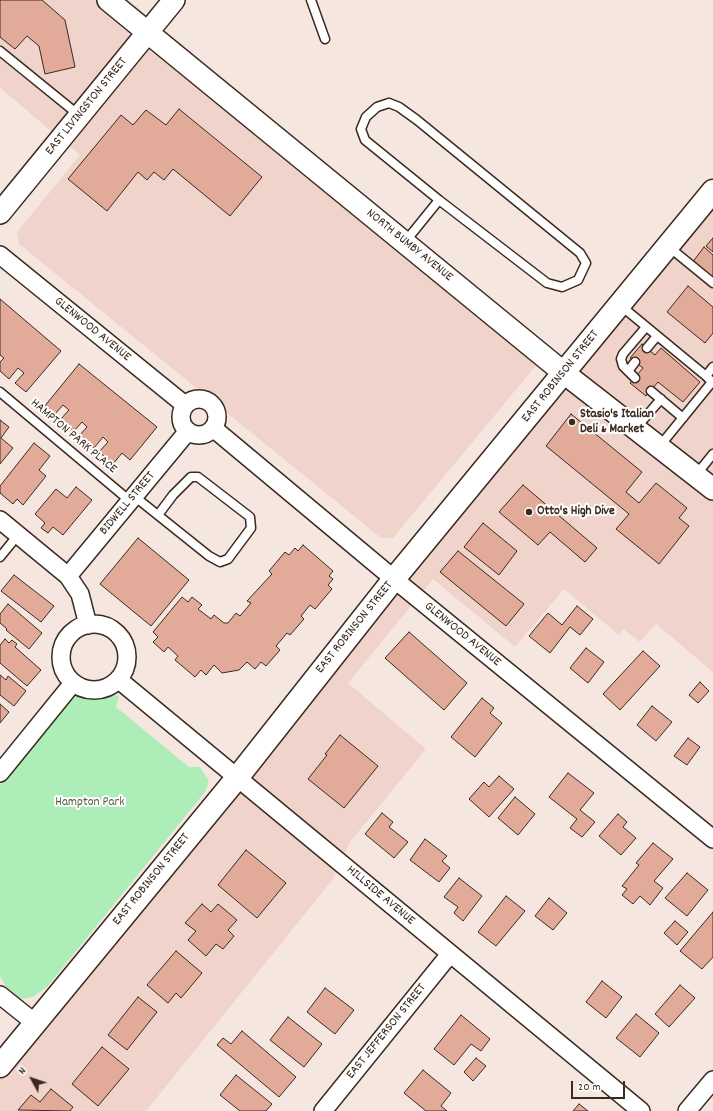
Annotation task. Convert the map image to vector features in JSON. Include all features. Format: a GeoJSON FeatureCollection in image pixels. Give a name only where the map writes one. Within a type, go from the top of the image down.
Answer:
{"type":"FeatureCollection","features":[{"type":"Feature","properties":{"kind":"main road","name":"EAST ROBINSON STREET"},"geometry":{"type":"LineString","coordinates":[[0,1066],[236,778],[394,579],[713,191]]}},
{"type":"Feature","properties":{"kind":"street","name":"NORTH BUMBY AVENUE"},"geometry":{"type":"LineString","coordinates":[[108,0],[564,373],[713,490]]}},
{"type":"Feature","properties":{"kind":"street","name":"EAST LIVINGSTON STREET"},"geometry":{"type":"LineString","coordinates":[[0,213],[174,0]]}},
{"type":"Feature","properties":{"kind":"street","name":"GLENWOOD AVENUE"},"geometry":{"type":"LineString","coordinates":[[0,255],[184,405]]}},
{"type":"Feature","properties":{"kind":"street"},"geometry":{"type":"LineString","coordinates":[[202,398],[211,403],[217,411],[217,420],[213,428],[205,434],[196,435],[188,431],[183,424],[181,415],[184,405],[192,400],[202,398]]}},
{"type":"Feature","properties":{"kind":"street","name":"GLENWOOD AVENUE"},"geometry":{"type":"LineString","coordinates":[[213,428],[394,579],[713,838]]}},
{"type":"Feature","properties":{"kind":"street","name":"BIDWELL STREET"},"geometry":{"type":"LineString","coordinates":[[68,576],[188,431]]}},
{"type":"Feature","properties":{"kind":"street"},"geometry":{"type":"LineString","coordinates":[[0,520],[68,576],[80,594],[88,625]]}},
{"type":"Feature","properties":{"kind":"street"},"geometry":{"type":"LineString","coordinates":[[98,624],[109,627],[122,640],[127,652],[126,666],[118,680],[108,688],[96,691],[86,690],[73,683],[64,673],[61,662],[62,647],[68,636],[77,629],[88,625],[98,624]]}},
{"type":"Feature","properties":{"kind":"street","name":"HILLSIDE AVENUE"},"geometry":{"type":"LineString","coordinates":[[118,680],[641,1111]]}},
{"type":"Feature","properties":{"kind":"street"},"geometry":{"type":"LineString","coordinates":[[1,770],[73,683]]}},
{"type":"Feature","properties":{"kind":"street","name":"EAST JEFFERSON STREET"},"geometry":{"type":"LineString","coordinates":[[323,1111],[450,954]]}},
{"type":"Feature","properties":{"kind":"street"},"geometry":{"type":"LineString","coordinates":[[0,995],[35,1023]]}},
{"type":"Feature","properties":{"kind":"street"},"geometry":{"type":"LineString","coordinates":[[687,1111],[713,1080]]}},
{"type":"Feature","properties":{"kind":"lane"},"geometry":{"type":"LineString","coordinates":[[311,0],[325,39]]}},
{"type":"Feature","properties":{"kind":"lane"},"geometry":{"type":"LineString","coordinates":[[0,51],[80,116]]}},
{"type":"Feature","properties":{"kind":"lane"},"geometry":{"type":"LineString","coordinates":[[389,103],[399,107],[417,120],[580,253],[586,263],[583,272],[578,280],[562,287],[547,283],[439,200],[365,140],[361,129],[366,117],[377,107],[389,103]]}},
{"type":"Feature","properties":{"kind":"lane"},"geometry":{"type":"LineString","coordinates":[[404,243],[439,200]]}},
{"type":"Feature","properties":{"kind":"lane"},"geometry":{"type":"LineString","coordinates":[[668,246],[713,283]]}},
{"type":"Feature","properties":{"kind":"lane"},"geometry":{"type":"LineString","coordinates":[[620,305],[712,382],[659,447]]}},
{"type":"Feature","properties":{"kind":"lane"},"geometry":{"type":"LineString","coordinates":[[635,378],[623,366],[621,360],[624,354],[646,327]]}},
{"type":"Feature","properties":{"kind":"lane"},"geometry":{"type":"LineString","coordinates":[[647,348],[657,336]]}},
{"type":"Feature","properties":{"kind":"lane"},"geometry":{"type":"LineString","coordinates":[[628,371],[635,362]]}},
{"type":"Feature","properties":{"kind":"lane"},"geometry":{"type":"LineString","coordinates":[[706,376],[713,367]]}},
{"type":"Feature","properties":{"kind":"lane"},"geometry":{"type":"LineString","coordinates":[[651,391],[683,418]]}},
{"type":"Feature","properties":{"kind":"lane","name":"HAMPTON PARK PLACE"},"geometry":{"type":"LineString","coordinates":[[0,392],[132,498],[158,515],[209,556],[220,562],[228,559],[251,528],[250,517],[198,477],[191,478],[173,495],[158,515]]}},
{"type":"Feature","properties":{"kind":"lane"},"geometry":{"type":"LineString","coordinates":[[636,429],[661,399]]}},
{"type":"Feature","properties":{"kind":"lane"},"geometry":{"type":"LineString","coordinates":[[695,476],[713,454]]}},
{"type":"Feature","properties":{"kind":"lane"},"geometry":{"type":"LineString","coordinates":[[0,557],[18,535]]}},
{"type":"Feature","properties":{"kind":"shaded area"},"geometry":{"type":"Polygon","coordinates":[[[0,0],[107,0],[543,357],[393,538],[381,538],[19,244],[17,232],[80,155],[0,88],[0,0]]]}},
{"type":"Feature","properties":{"kind":"shaded area"},"geometry":{"type":"Polygon","coordinates":[[[713,195],[713,672],[656,624],[640,642],[623,629],[619,635],[564,589],[515,647],[433,579],[348,683],[426,749],[350,842],[333,879],[146,1111],[0,1111],[0,1069],[713,195]]]}},
{"type":"Feature","properties":{"kind":"green space","name":"Hampton Park"},"geometry":{"type":"Polygon","coordinates":[[[98,690],[119,696],[116,707],[189,767],[200,767],[209,781],[205,792],[47,987],[33,997],[20,999],[6,987],[0,976],[0,784],[68,700],[79,694],[98,690]]]}},
{"type":"Feature","properties":{"kind":"building"},"geometry":{"type":"Polygon","coordinates":[[[0,0],[42,0],[65,20],[75,67],[45,74],[39,46],[27,36],[15,49],[0,37],[0,0]]]}},
{"type":"Feature","properties":{"kind":"building"},"geometry":{"type":"Polygon","coordinates":[[[179,109],[262,177],[230,216],[173,169],[164,180],[154,172],[147,180],[138,172],[107,211],[68,179],[121,115],[133,125],[146,110],[166,125],[179,109]]]}},
{"type":"Feature","properties":{"kind":"building"},"geometry":{"type":"Polygon","coordinates":[[[713,238],[713,252],[706,246],[713,238]]]}},
{"type":"Feature","properties":{"kind":"building"},"geometry":{"type":"Polygon","coordinates":[[[704,247],[713,255],[713,280],[692,263],[704,247]]]}},
{"type":"Feature","properties":{"kind":"building"},"geometry":{"type":"Polygon","coordinates":[[[688,286],[713,307],[713,333],[705,343],[667,312],[688,286]]]}},
{"type":"Feature","properties":{"kind":"building"},"geometry":{"type":"Polygon","coordinates":[[[0,299],[61,351],[26,392],[15,383],[24,373],[18,368],[9,379],[0,371],[0,362],[4,358],[0,355],[0,299]]]}},
{"type":"Feature","properties":{"kind":"building"},"geometry":{"type":"Polygon","coordinates":[[[642,344],[655,355],[661,348],[700,382],[683,402],[658,382],[646,396],[630,383],[643,368],[630,358],[642,344]]]}},
{"type":"Feature","properties":{"kind":"building"},"geometry":{"type":"Polygon","coordinates":[[[79,364],[157,427],[130,460],[122,453],[113,464],[99,452],[108,442],[103,437],[94,448],[79,436],[87,427],[82,422],[74,431],[60,420],[69,410],[63,405],[54,415],[44,407],[79,364]]]}},
{"type":"Feature","properties":{"kind":"building"},"geometry":{"type":"Polygon","coordinates":[[[571,414],[642,472],[626,492],[639,503],[656,483],[687,508],[679,518],[689,526],[659,564],[616,529],[629,514],[546,446],[571,414]]]}},
{"type":"Feature","properties":{"kind":"building"},"geometry":{"type":"Polygon","coordinates":[[[0,420],[9,427],[1,438],[13,448],[0,464],[0,420]]]}},
{"type":"Feature","properties":{"kind":"building"},"geometry":{"type":"Polygon","coordinates":[[[34,443],[50,456],[39,470],[46,476],[23,505],[17,499],[13,504],[0,493],[0,486],[34,443]]]}},
{"type":"Feature","properties":{"kind":"building"},"geometry":{"type":"Polygon","coordinates":[[[523,485],[597,548],[585,562],[550,532],[538,545],[499,512],[523,485]]]}},
{"type":"Feature","properties":{"kind":"building"},"geometry":{"type":"Polygon","coordinates":[[[76,487],[92,500],[63,535],[53,527],[48,533],[41,528],[45,523],[35,514],[56,489],[67,498],[76,487]]]}},
{"type":"Feature","properties":{"kind":"building"},"geometry":{"type":"Polygon","coordinates":[[[483,523],[517,551],[499,575],[464,547],[483,523]]]}},
{"type":"Feature","properties":{"kind":"building"},"geometry":{"type":"Polygon","coordinates":[[[138,538],[189,580],[151,626],[100,584],[138,538]]]}},
{"type":"Feature","properties":{"kind":"building"},"geometry":{"type":"Polygon","coordinates":[[[303,545],[333,571],[329,576],[333,579],[328,585],[332,589],[315,609],[310,605],[301,616],[304,619],[290,635],[287,633],[276,646],[280,650],[266,666],[261,662],[255,669],[247,662],[239,670],[222,673],[214,665],[206,675],[201,670],[195,677],[175,660],[178,656],[168,647],[164,652],[153,642],[158,637],[153,632],[182,597],[188,602],[192,597],[202,605],[198,609],[211,619],[214,615],[224,623],[228,623],[236,613],[240,616],[251,603],[247,601],[272,574],[269,571],[285,552],[289,555],[295,548],[298,551],[303,545]]]}},
{"type":"Feature","properties":{"kind":"building"},"geometry":{"type":"Polygon","coordinates":[[[458,551],[524,604],[506,626],[440,572],[458,551]]]}},
{"type":"Feature","properties":{"kind":"building"},"geometry":{"type":"Polygon","coordinates":[[[14,575],[54,606],[41,622],[1,591],[14,575]]]}},
{"type":"Feature","properties":{"kind":"building"},"geometry":{"type":"Polygon","coordinates":[[[8,604],[42,633],[29,649],[6,630],[7,629],[0,623],[0,614],[8,604]]]}},
{"type":"Feature","properties":{"kind":"building"},"geometry":{"type":"Polygon","coordinates":[[[577,606],[593,619],[580,635],[570,627],[550,653],[529,636],[548,613],[562,625],[577,606]]]}},
{"type":"Feature","properties":{"kind":"building"},"geometry":{"type":"Polygon","coordinates":[[[409,632],[467,683],[444,710],[385,658],[409,632]]]}},
{"type":"Feature","properties":{"kind":"building"},"geometry":{"type":"Polygon","coordinates":[[[5,639],[9,643],[12,640],[17,644],[15,647],[41,670],[27,686],[0,663],[0,645],[5,639]]]}},
{"type":"Feature","properties":{"kind":"building"},"geometry":{"type":"Polygon","coordinates":[[[586,648],[604,662],[588,683],[570,668],[586,648]]]}},
{"type":"Feature","properties":{"kind":"building"},"geometry":{"type":"Polygon","coordinates":[[[643,651],[660,666],[620,710],[603,694],[643,651]]]}},
{"type":"Feature","properties":{"kind":"building"},"geometry":{"type":"Polygon","coordinates":[[[0,675],[6,680],[8,676],[26,691],[14,706],[0,695],[0,675]]]}},
{"type":"Feature","properties":{"kind":"building"},"geometry":{"type":"Polygon","coordinates":[[[700,682],[709,691],[698,703],[689,695],[700,682]]]}},
{"type":"Feature","properties":{"kind":"building"},"geometry":{"type":"Polygon","coordinates":[[[482,698],[494,708],[490,713],[502,723],[475,757],[451,737],[482,698]]]}},
{"type":"Feature","properties":{"kind":"building"},"geometry":{"type":"Polygon","coordinates":[[[0,704],[9,712],[0,723],[0,704]]]}},
{"type":"Feature","properties":{"kind":"building"},"geometry":{"type":"Polygon","coordinates":[[[652,706],[672,722],[656,741],[637,725],[652,706]]]}},
{"type":"Feature","properties":{"kind":"building"},"geometry":{"type":"Polygon","coordinates":[[[340,735],[378,766],[344,808],[308,779],[327,755],[325,754],[340,735]]]}},
{"type":"Feature","properties":{"kind":"building"},"geometry":{"type":"Polygon","coordinates":[[[688,738],[700,747],[687,765],[674,756],[688,738]]]}},
{"type":"Feature","properties":{"kind":"building"},"geometry":{"type":"Polygon","coordinates":[[[568,773],[594,793],[580,810],[595,822],[582,837],[570,828],[577,819],[549,797],[568,773]]]}},
{"type":"Feature","properties":{"kind":"building"},"geometry":{"type":"Polygon","coordinates":[[[499,776],[514,789],[489,817],[469,799],[484,782],[489,787],[499,776]]]}},
{"type":"Feature","properties":{"kind":"building"},"geometry":{"type":"Polygon","coordinates":[[[515,797],[535,814],[518,835],[498,818],[515,797]]]}},
{"type":"Feature","properties":{"kind":"building"},"geometry":{"type":"Polygon","coordinates":[[[382,813],[393,822],[389,827],[408,842],[394,858],[365,834],[382,813]]]}},
{"type":"Feature","properties":{"kind":"building"},"geometry":{"type":"Polygon","coordinates":[[[618,814],[627,822],[623,827],[636,838],[621,855],[599,836],[618,814]]]}},
{"type":"Feature","properties":{"kind":"building"},"geometry":{"type":"Polygon","coordinates":[[[425,839],[447,856],[442,861],[450,868],[439,882],[410,860],[425,839]]]}},
{"type":"Feature","properties":{"kind":"building"},"geometry":{"type":"Polygon","coordinates":[[[653,843],[673,859],[654,881],[663,888],[650,905],[640,896],[633,904],[622,895],[627,889],[622,886],[639,865],[636,863],[653,843]]]}},
{"type":"Feature","properties":{"kind":"building"},"geometry":{"type":"Polygon","coordinates":[[[246,850],[286,883],[257,918],[218,885],[246,850]]]}},
{"type":"Feature","properties":{"kind":"building"},"geometry":{"type":"Polygon","coordinates":[[[687,873],[708,890],[687,916],[665,898],[687,873]]]}},
{"type":"Feature","properties":{"kind":"building"},"geometry":{"type":"Polygon","coordinates":[[[459,878],[482,896],[463,921],[454,913],[458,907],[444,897],[459,878]]]}},
{"type":"Feature","properties":{"kind":"building"},"geometry":{"type":"Polygon","coordinates":[[[506,896],[525,911],[496,946],[478,932],[506,896]]]}},
{"type":"Feature","properties":{"kind":"building"},"geometry":{"type":"Polygon","coordinates":[[[549,898],[567,913],[553,930],[535,916],[549,898]]]}},
{"type":"Feature","properties":{"kind":"building"},"geometry":{"type":"Polygon","coordinates":[[[202,904],[211,912],[218,904],[237,920],[228,930],[234,936],[223,949],[216,944],[206,956],[188,940],[196,931],[185,923],[202,904]]]}},
{"type":"Feature","properties":{"kind":"building"},"geometry":{"type":"Polygon","coordinates":[[[713,912],[713,957],[702,969],[680,951],[713,912]]]}},
{"type":"Feature","properties":{"kind":"building"},"geometry":{"type":"Polygon","coordinates":[[[675,921],[688,932],[677,945],[664,933],[675,921]]]}},
{"type":"Feature","properties":{"kind":"building"},"geometry":{"type":"Polygon","coordinates":[[[176,951],[202,973],[181,998],[176,993],[168,1003],[147,985],[176,951]]]}},
{"type":"Feature","properties":{"kind":"building"},"geometry":{"type":"Polygon","coordinates":[[[602,981],[622,997],[606,1018],[586,1002],[602,981]]]}},
{"type":"Feature","properties":{"kind":"building"},"geometry":{"type":"Polygon","coordinates":[[[680,985],[695,998],[669,1027],[655,1014],[680,985]]]}},
{"type":"Feature","properties":{"kind":"building"},"geometry":{"type":"Polygon","coordinates":[[[325,988],[354,1010],[335,1034],[307,1012],[325,988]]]}},
{"type":"Feature","properties":{"kind":"building"},"geometry":{"type":"Polygon","coordinates":[[[138,997],[157,1012],[127,1050],[108,1035],[138,997]]]}},
{"type":"Feature","properties":{"kind":"building"},"geometry":{"type":"Polygon","coordinates":[[[636,1014],[659,1033],[640,1057],[616,1038],[636,1014]]]}},
{"type":"Feature","properties":{"kind":"building"},"geometry":{"type":"Polygon","coordinates":[[[461,1015],[490,1039],[481,1051],[471,1044],[454,1065],[434,1049],[461,1015]]]}},
{"type":"Feature","properties":{"kind":"building"},"geometry":{"type":"Polygon","coordinates":[[[288,1017],[322,1044],[304,1067],[270,1040],[288,1017]]]}},
{"type":"Feature","properties":{"kind":"building"},"geometry":{"type":"Polygon","coordinates":[[[242,1031],[296,1077],[279,1097],[217,1045],[223,1038],[231,1044],[242,1031]]]}},
{"type":"Feature","properties":{"kind":"building"},"geometry":{"type":"Polygon","coordinates":[[[102,1047],[129,1069],[98,1106],[72,1084],[102,1047]]]}},
{"type":"Feature","properties":{"kind":"building"},"geometry":{"type":"Polygon","coordinates":[[[476,1058],[486,1066],[473,1081],[464,1072],[476,1058]]]}},
{"type":"Feature","properties":{"kind":"building"},"geometry":{"type":"Polygon","coordinates":[[[423,1070],[451,1093],[441,1106],[447,1111],[426,1111],[404,1093],[423,1070]]]}},
{"type":"Feature","properties":{"kind":"building"},"geometry":{"type":"Polygon","coordinates":[[[236,1075],[272,1104],[266,1111],[240,1111],[220,1095],[236,1075]]]}},
{"type":"Feature","properties":{"kind":"building"},"geometry":{"type":"Polygon","coordinates":[[[51,1089],[73,1107],[70,1111],[18,1110],[31,1095],[40,1102],[51,1089]]]}},
{"type":"Feature","properties":{"kind":"building"},"geometry":{"type":"Polygon","coordinates":[[[579,1104],[588,1111],[573,1111],[579,1104]]]}},
{"type":"Feature","properties":{"kind":"place","name":"Stasio's Italian Deli & Market"},"geometry":{"type":"Point","coordinates":[572,422]}},
{"type":"Feature","properties":{"kind":"place","name":"Otto's High Dive"},"geometry":{"type":"Point","coordinates":[529,512]}}]}
